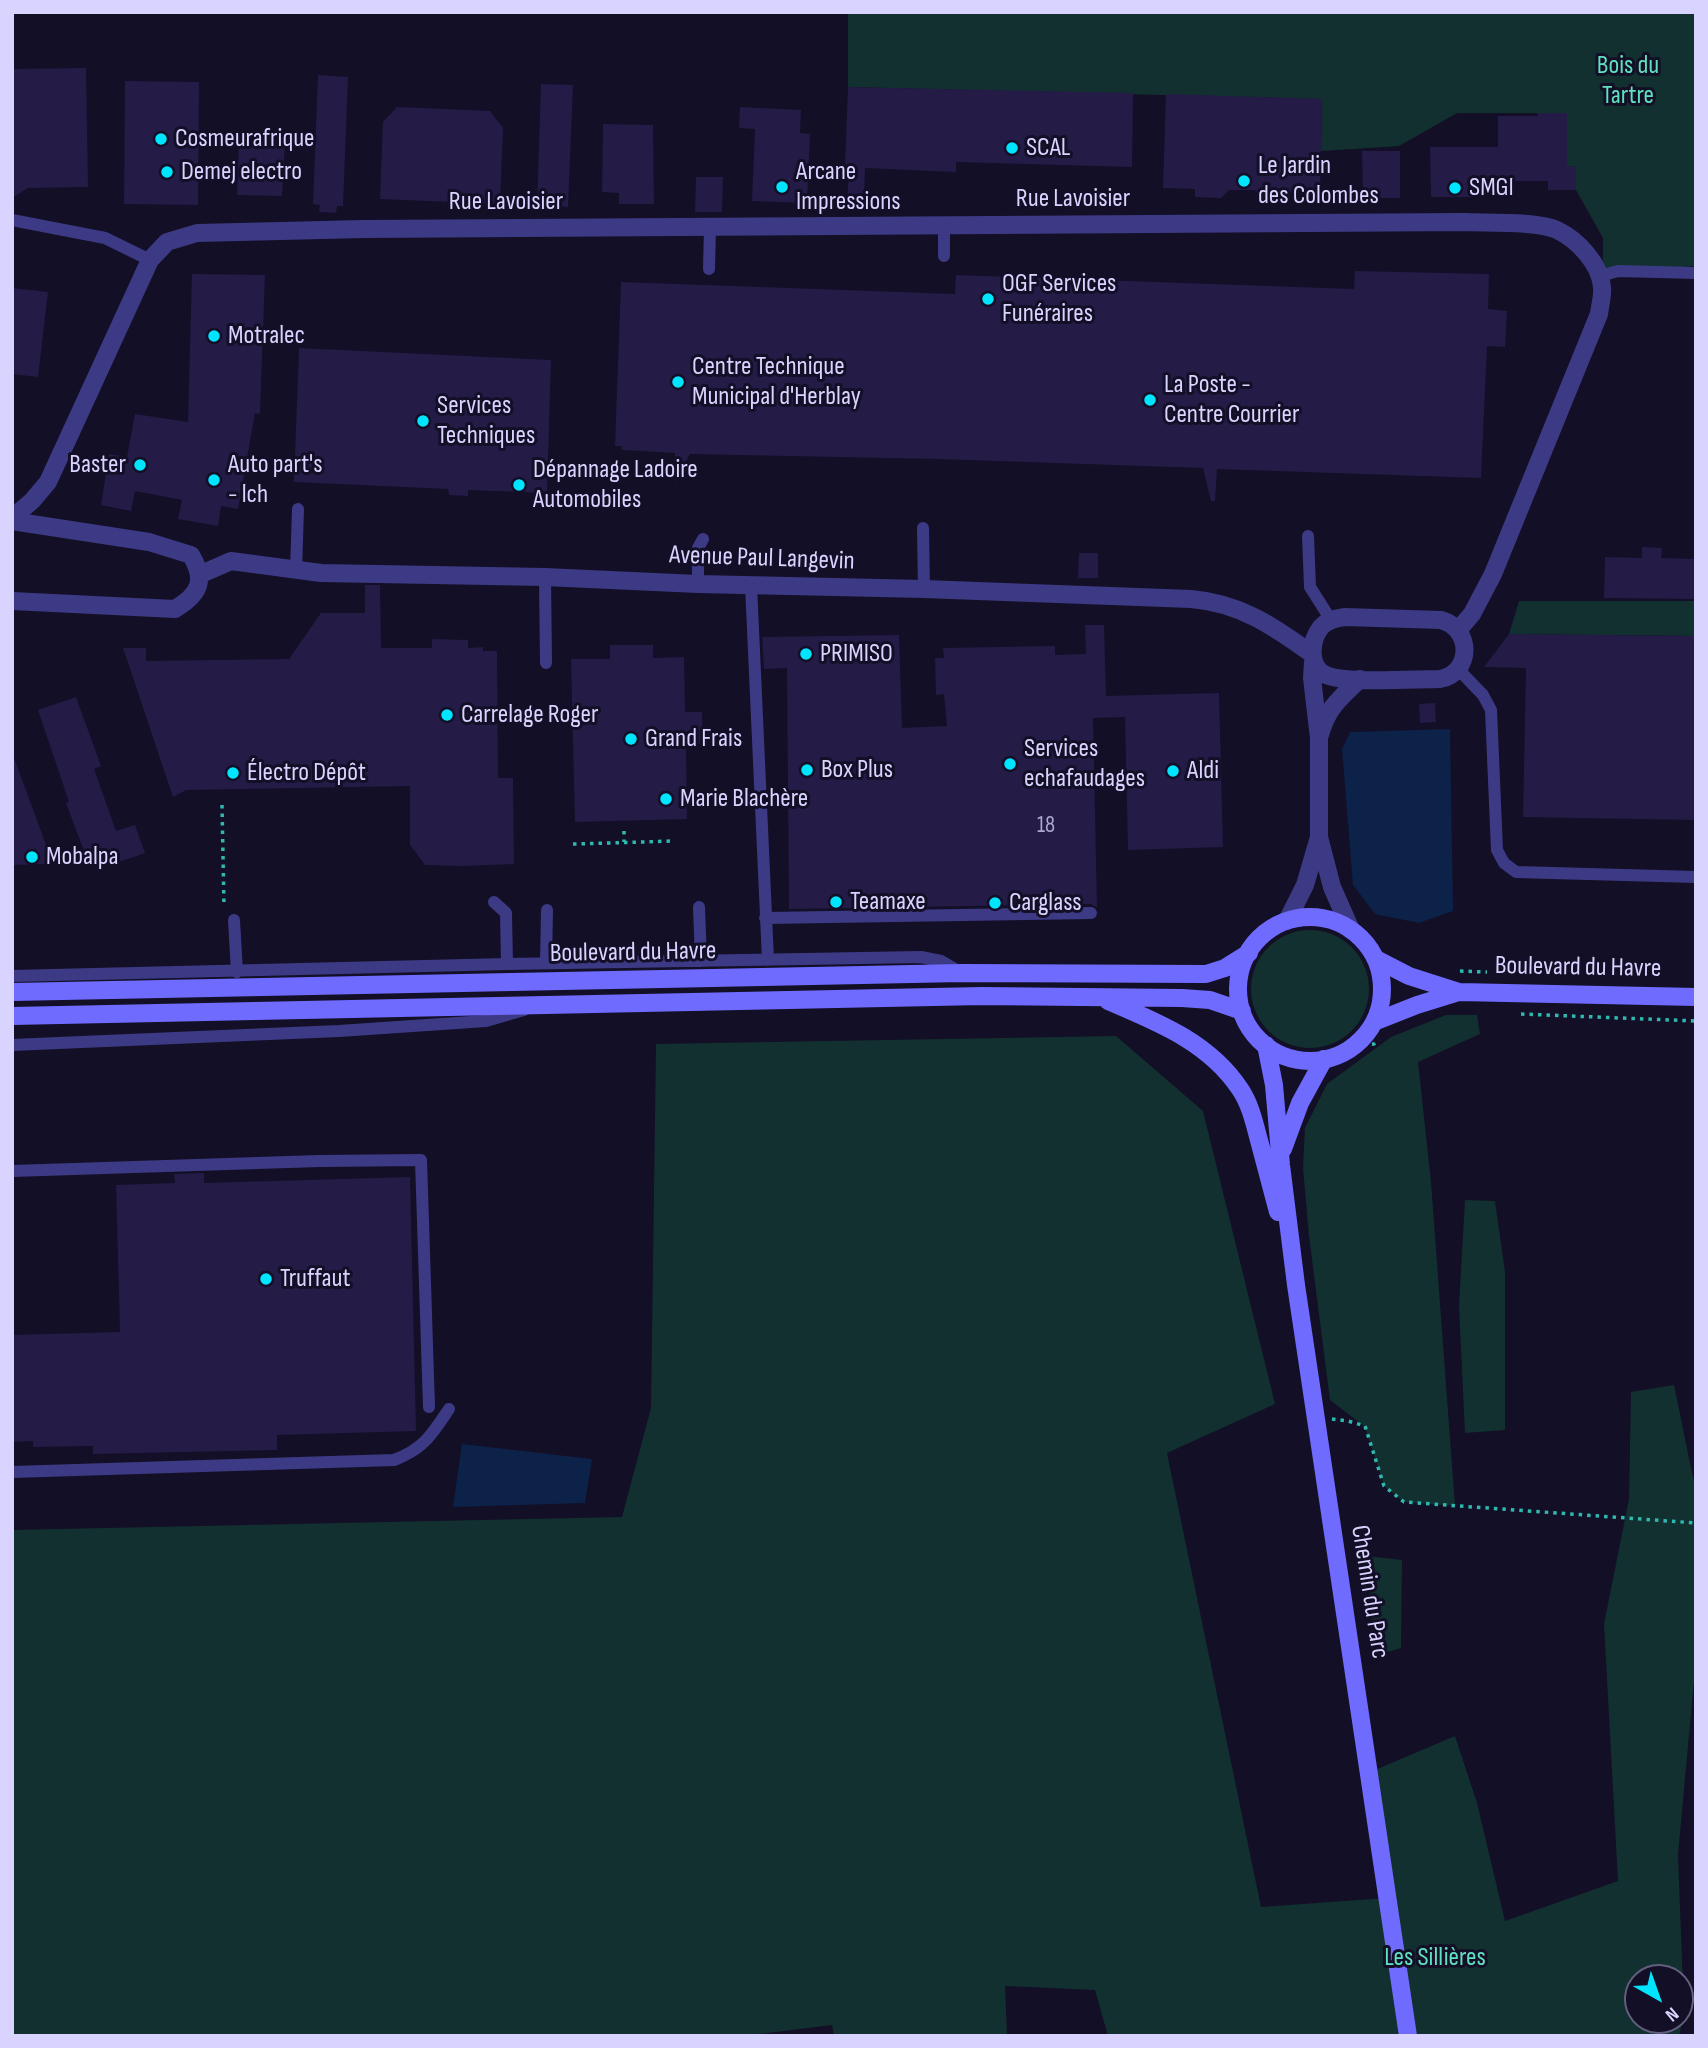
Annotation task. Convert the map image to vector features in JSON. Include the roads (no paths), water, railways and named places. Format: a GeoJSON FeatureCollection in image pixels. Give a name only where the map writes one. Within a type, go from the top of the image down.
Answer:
{"type":"FeatureCollection","features":[{"type":"Feature","properties":{"kind":"main road","name":"Boulevard du Havre"},"geometry":{"type":"LineString","coordinates":[[1378,1030],[1382,998],[1380,972],[1376,959],[1361,938],[1351,930],[1326,919],[1300,918],[1278,925],[1261,937],[1249,953],[1240,975],[1239,999],[1242,1011],[1251,1030],[1266,1045],[1279,1054],[1294,1059],[1324,1059],[1345,1052],[1366,1035],[1378,1030],[1417,1005],[1459,992]]}},
{"type":"Feature","properties":{"kind":"main road","name":"Boulevard du Havre"},"geometry":{"type":"LineString","coordinates":[[12,992],[962,973],[1206,974],[1225,968],[1249,953]]}},
{"type":"Feature","properties":{"kind":"main road","name":"Boulevard du Havre"},"geometry":{"type":"LineString","coordinates":[[1376,959],[1409,976],[1459,992],[1696,997]]}},
{"type":"Feature","properties":{"kind":"main road","name":"Boulevard du Havre"},"geometry":{"type":"LineString","coordinates":[[12,1016],[982,996],[1182,998],[1210,1000],[1242,1011]]}},
{"type":"Feature","properties":{"kind":"main road"},"geometry":{"type":"LineString","coordinates":[[1098,997],[1175,1030],[1202,1049],[1224,1069],[1240,1089],[1254,1121],[1296,1285]]}},
{"type":"Feature","properties":{"kind":"main road","name":"Chemin du Parc"},"geometry":{"type":"LineString","coordinates":[[1266,1045],[1274,1085],[1296,1285],[1408,2036]]}},
{"type":"Feature","properties":{"kind":"main road","name":"Chemin du Parc"},"geometry":{"type":"LineString","coordinates":[[1281,1156],[1300,1102],[1324,1059]]}},
{"type":"Feature","properties":{"kind":"street","name":"Rue Lavoisier"},"geometry":{"type":"LineString","coordinates":[[12,520],[48,482],[150,260],[167,243],[197,233],[364,229],[1465,222],[1540,226],[1557,230],[1584,251],[1600,276]]}},
{"type":"Feature","properties":{"kind":"street"},"geometry":{"type":"LineString","coordinates":[[1459,629],[1472,614],[1493,574],[1599,314],[1602,294],[1600,276]]}},
{"type":"Feature","properties":{"kind":"street"},"geometry":{"type":"LineString","coordinates":[[12,520],[149,542],[191,555],[199,575],[199,585],[194,595],[175,609],[12,601]]}},
{"type":"Feature","properties":{"kind":"street","name":"Avenue Paul Langevin"},"geometry":{"type":"LineString","coordinates":[[199,575],[231,561],[296,571],[925,589],[1214,601],[1264,621],[1313,658],[1320,671],[1326,675],[1360,679],[1440,679],[1449,677],[1458,669]]}},
{"type":"Feature","properties":{"kind":"street"},"geometry":{"type":"LineString","coordinates":[[1351,930],[1332,887],[1319,837],[1319,738],[1312,678],[1317,634],[1322,626],[1331,620],[1345,617],[1441,620],[1459,629],[1464,642],[1464,656],[1458,669]]}},
{"type":"Feature","properties":{"kind":"street"},"geometry":{"type":"LineString","coordinates":[[1319,738],[1331,708],[1360,679]]}},
{"type":"Feature","properties":{"kind":"street"},"geometry":{"type":"LineString","coordinates":[[1287,921],[1305,885],[1319,837]]}},
{"type":"Feature","properties":{"kind":"lane"},"geometry":{"type":"LineString","coordinates":[[12,220],[105,238],[150,260]]}},
{"type":"Feature","properties":{"kind":"lane"},"geometry":{"type":"LineString","coordinates":[[944,226],[944,256]]}},
{"type":"Feature","properties":{"kind":"lane"},"geometry":{"type":"LineString","coordinates":[[709,269],[710,228]]}},
{"type":"Feature","properties":{"kind":"lane"},"geometry":{"type":"LineString","coordinates":[[1600,276],[1618,271],[1696,273]]}},
{"type":"Feature","properties":{"kind":"lane"},"geometry":{"type":"LineString","coordinates":[[296,571],[298,509]]}},
{"type":"Feature","properties":{"kind":"lane"},"geometry":{"type":"LineString","coordinates":[[923,528],[925,589]]}},
{"type":"Feature","properties":{"kind":"lane"},"geometry":{"type":"LineString","coordinates":[[1308,536],[1310,587],[1331,620]]}},
{"type":"Feature","properties":{"kind":"lane"},"geometry":{"type":"LineString","coordinates":[[698,584],[698,548],[703,539]]}},
{"type":"Feature","properties":{"kind":"lane"},"geometry":{"type":"LineString","coordinates":[[545,577],[546,663]]}},
{"type":"Feature","properties":{"kind":"lane"},"geometry":{"type":"LineString","coordinates":[[751,586],[768,960]]}},
{"type":"Feature","properties":{"kind":"lane"},"geometry":{"type":"LineString","coordinates":[[1458,669],[1483,695],[1491,710],[1497,850],[1504,863],[1516,872],[1696,877]]}},
{"type":"Feature","properties":{"kind":"lane"},"geometry":{"type":"LineString","coordinates":[[494,902],[506,913],[507,964]]}},
{"type":"Feature","properties":{"kind":"lane"},"geometry":{"type":"LineString","coordinates":[[699,907],[701,961]]}},
{"type":"Feature","properties":{"kind":"lane"},"geometry":{"type":"LineString","coordinates":[[546,963],[547,910]]}},
{"type":"Feature","properties":{"kind":"lane"},"geometry":{"type":"LineString","coordinates":[[765,918],[1091,913]]}},
{"type":"Feature","properties":{"kind":"lane"},"geometry":{"type":"LineString","coordinates":[[234,920],[237,972]]}},
{"type":"Feature","properties":{"kind":"lane"},"geometry":{"type":"LineString","coordinates":[[12,976],[921,957],[942,961],[962,973]]}},
{"type":"Feature","properties":{"kind":"lane"},"geometry":{"type":"LineString","coordinates":[[12,1045],[339,1031],[486,1021],[543,1005]]}},
{"type":"Feature","properties":{"kind":"lane"},"geometry":{"type":"LineString","coordinates":[[12,1171],[421,1160],[429,1407]]}},
{"type":"Feature","properties":{"kind":"lane"},"geometry":{"type":"LineString","coordinates":[[12,1472],[394,1460],[411,1454],[428,1440],[449,1409]]}},
{"type":"Feature","properties":{"kind":"water"},"geometry":{"type":"Polygon","coordinates":[[[1450,729],[1453,911],[1419,923],[1375,914],[1353,885],[1342,749],[1350,732],[1450,729]]]}},
{"type":"Feature","properties":{"kind":"water"},"geometry":{"type":"Polygon","coordinates":[[[462,1444],[592,1459],[585,1503],[453,1507],[462,1444]]]}},
{"type":"Feature","properties":{"kind":"place","name":"Cosmeurafrique"},"geometry":{"type":"Point","coordinates":[161,139]}},
{"type":"Feature","properties":{"kind":"place","name":"SCAL"},"geometry":{"type":"Point","coordinates":[1012,148]}},
{"type":"Feature","properties":{"kind":"place","name":"Demej electro"},"geometry":{"type":"Point","coordinates":[167,172]}},
{"type":"Feature","properties":{"kind":"place","name":"Le Jardin des Colombes"},"geometry":{"type":"Point","coordinates":[1244,181]}},
{"type":"Feature","properties":{"kind":"place","name":"Arcane Impressions"},"geometry":{"type":"Point","coordinates":[782,187]}},
{"type":"Feature","properties":{"kind":"place","name":"SMGI"},"geometry":{"type":"Point","coordinates":[1455,188]}},
{"type":"Feature","properties":{"kind":"place","name":"OGF Services Funéraires"},"geometry":{"type":"Point","coordinates":[988,299]}},
{"type":"Feature","properties":{"kind":"place","name":"Motralec"},"geometry":{"type":"Point","coordinates":[214,336]}},
{"type":"Feature","properties":{"kind":"place","name":"Centre Technique Municipal d'Herblay"},"geometry":{"type":"Point","coordinates":[678,382]}},
{"type":"Feature","properties":{"kind":"place","name":"La Poste - Centre Courrier"},"geometry":{"type":"Point","coordinates":[1150,400]}},
{"type":"Feature","properties":{"kind":"place","name":"Services Techniques"},"geometry":{"type":"Point","coordinates":[423,421]}},
{"type":"Feature","properties":{"kind":"place","name":"Baster"},"geometry":{"type":"Point","coordinates":[140,465]}},
{"type":"Feature","properties":{"kind":"place","name":"Auto part's - lch"},"geometry":{"type":"Point","coordinates":[214,480]}},
{"type":"Feature","properties":{"kind":"place","name":"Dépannage Ladoire Automobiles"},"geometry":{"type":"Point","coordinates":[519,485]}},
{"type":"Feature","properties":{"kind":"place","name":"PRIMISO"},"geometry":{"type":"Point","coordinates":[806,654]}},
{"type":"Feature","properties":{"kind":"place","name":"Carrelage Roger"},"geometry":{"type":"Point","coordinates":[447,715]}},
{"type":"Feature","properties":{"kind":"place","name":"Grand Frais"},"geometry":{"type":"Point","coordinates":[631,739]}},
{"type":"Feature","properties":{"kind":"place","name":"Services echafaudages"},"geometry":{"type":"Point","coordinates":[1010,764]}},
{"type":"Feature","properties":{"kind":"place","name":"Box Plus"},"geometry":{"type":"Point","coordinates":[807,770]}},
{"type":"Feature","properties":{"kind":"place","name":"Aldi"},"geometry":{"type":"Point","coordinates":[1173,771]}},
{"type":"Feature","properties":{"kind":"place","name":"Électro Dépôt"},"geometry":{"type":"Point","coordinates":[233,773]}},
{"type":"Feature","properties":{"kind":"place","name":"Marie Blachère"},"geometry":{"type":"Point","coordinates":[666,799]}},
{"type":"Feature","properties":{"kind":"place","name":"Mobalpa"},"geometry":{"type":"Point","coordinates":[32,857]}},
{"type":"Feature","properties":{"kind":"place","name":"Teamaxe"},"geometry":{"type":"Point","coordinates":[836,902]}},
{"type":"Feature","properties":{"kind":"place","name":"Carglass"},"geometry":{"type":"Point","coordinates":[995,903]}},
{"type":"Feature","properties":{"kind":"place","name":"Truffaut"},"geometry":{"type":"Point","coordinates":[266,1279]}},
{"type":"Feature","properties":{"kind":"park label","name":"Bois du Tartre"},"geometry":{"type":"Point","coordinates":[1628,81]}},
{"type":"Feature","properties":{"kind":"park label","name":"Les Sillières"},"geometry":{"type":"Point","coordinates":[1435,1958]}}]}
